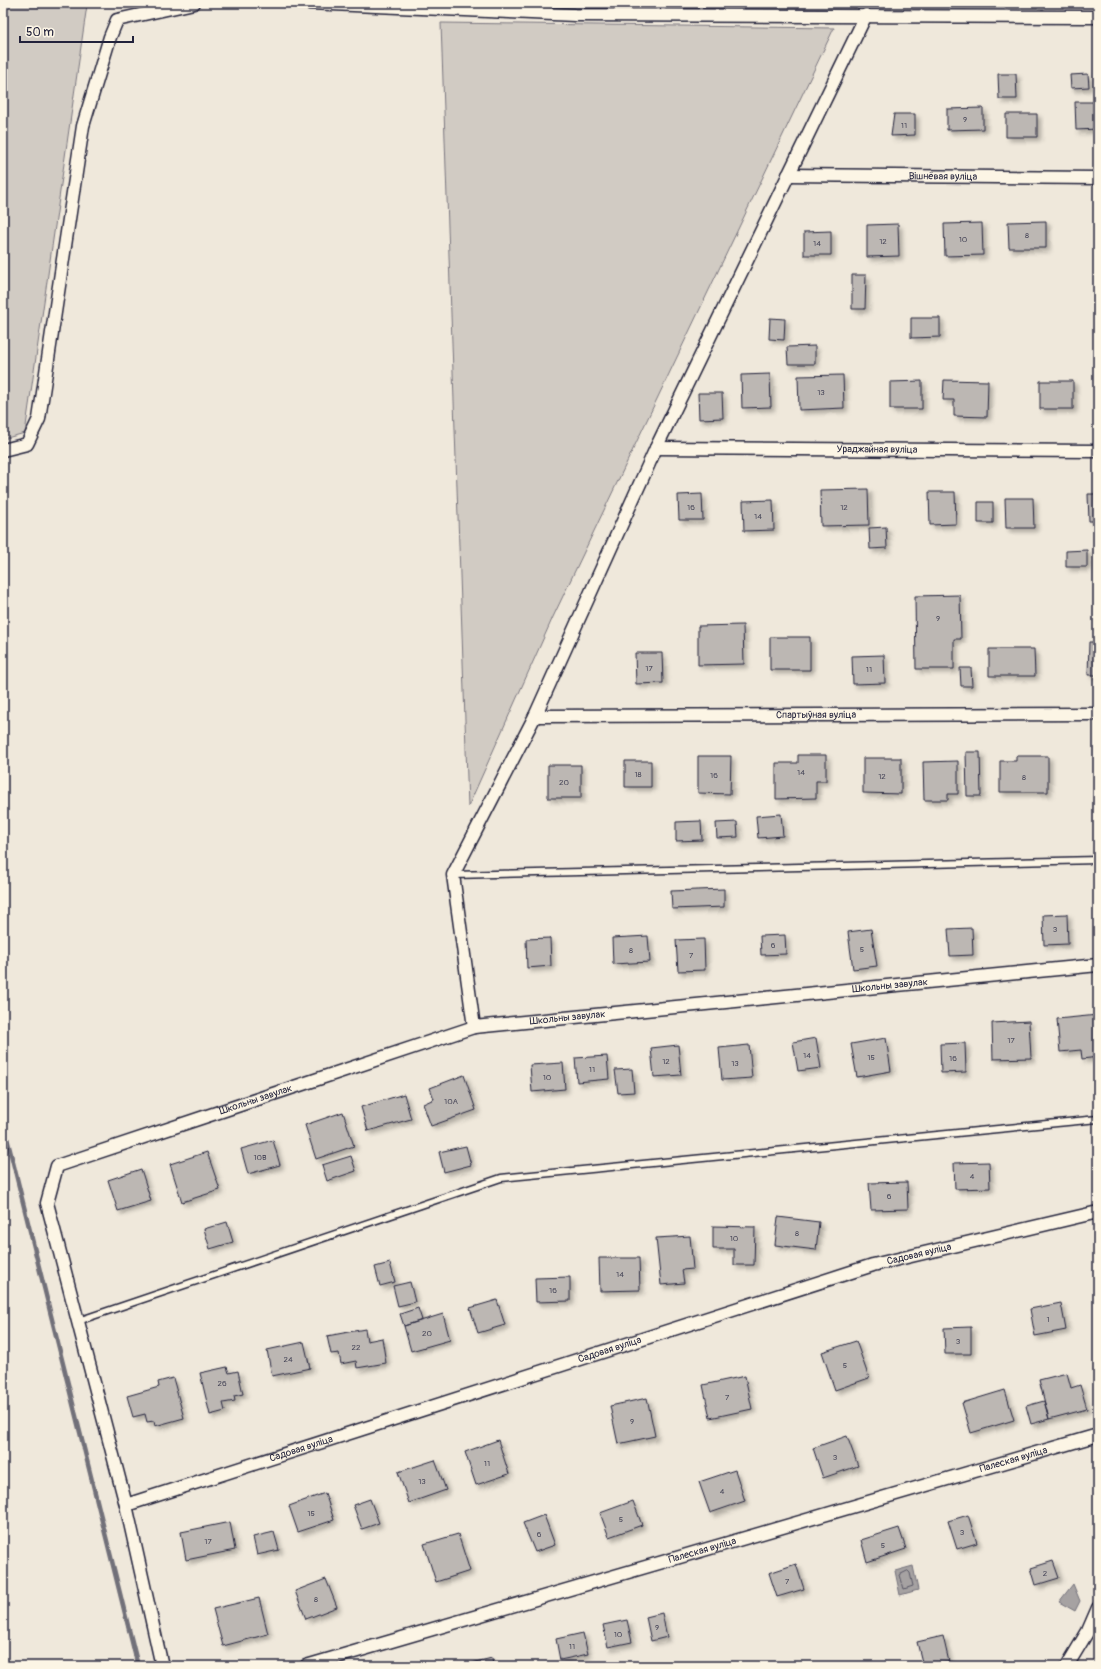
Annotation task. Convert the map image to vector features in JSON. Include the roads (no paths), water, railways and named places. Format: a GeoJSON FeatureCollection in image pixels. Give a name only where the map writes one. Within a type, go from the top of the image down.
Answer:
{"type":"FeatureCollection","features":[{"type":"Feature","properties":{"kind":"street"},"geometry":{"type":"LineString","coordinates":[[3,450],[27,444],[39,419],[83,126],[110,37],[117,20],[194,3]]}},
{"type":"Feature","properties":{"kind":"street"},"geometry":{"type":"LineString","coordinates":[[309,3],[575,15],[1098,17]]}},
{"type":"Feature","properties":{"kind":"street"},"geometry":{"type":"LineString","coordinates":[[474,1027],[453,875],[535,716],[656,448],[866,15]]}},
{"type":"Feature","properties":{"kind":"street","name":"Вішнёвая вуліца"},"geometry":{"type":"LineString","coordinates":[[788,175],[1098,178]]}},
{"type":"Feature","properties":{"kind":"street","name":"Ураджайная вуліца"},"geometry":{"type":"LineString","coordinates":[[656,448],[1098,451]]}},
{"type":"Feature","properties":{"kind":"street","name":"Спартыўная вуліца"},"geometry":{"type":"LineString","coordinates":[[535,716],[1098,714]]}},
{"type":"Feature","properties":{"kind":"street","name":"Школьны завулак"},"geometry":{"type":"LineString","coordinates":[[78,1321],[47,1203],[57,1166],[474,1027],[1098,965]]}},
{"type":"Feature","properties":{"kind":"street","name":"Садовая вуліца"},"geometry":{"type":"LineString","coordinates":[[126,1505],[873,1265],[1098,1212]]}},
{"type":"Feature","properties":{"kind":"street"},"geometry":{"type":"LineString","coordinates":[[78,1321],[126,1505],[162,1666]]}},
{"type":"Feature","properties":{"kind":"street","name":"Палеская вуліца"},"geometry":{"type":"LineString","coordinates":[[306,1666],[1098,1435]]}},
{"type":"Feature","properties":{"kind":"street"},"geometry":{"type":"LineString","coordinates":[[1067,1666],[1088,1631],[1098,1608]]}},
{"type":"Feature","properties":{"kind":"lane"},"geometry":{"type":"LineString","coordinates":[[453,875],[1098,860]]}},
{"type":"Feature","properties":{"kind":"lane"},"geometry":{"type":"LineString","coordinates":[[78,1321],[501,1178],[1098,1119]]}},
{"type":"Feature","properties":{"kind":"water"},"geometry":{"type":"Polygon","coordinates":[[[913,1566],[918,1590],[900,1595],[895,1571],[913,1566]]]}},
{"type":"Feature","properties":{"kind":"water"},"geometry":{"type":"Polygon","coordinates":[[[1073,1584],[1080,1601],[1075,1611],[1059,1602],[1073,1584]]]}},
{"type":"Feature","properties":{"kind":"waterway"},"geometry":{"type":"LineString","coordinates":[[3,1122],[138,1666]]}}]}
